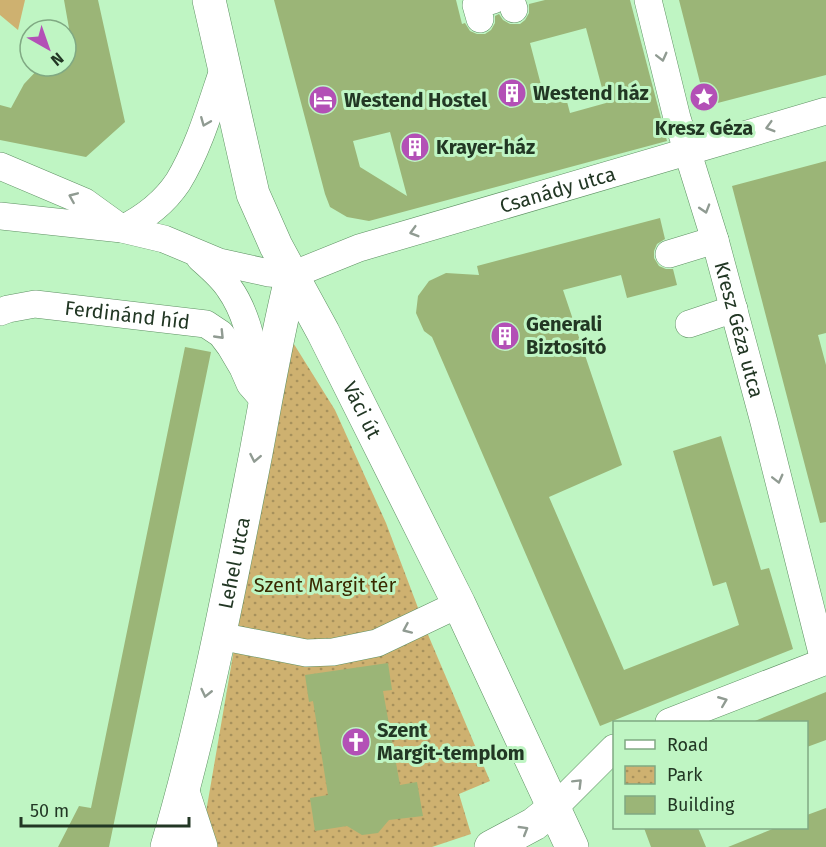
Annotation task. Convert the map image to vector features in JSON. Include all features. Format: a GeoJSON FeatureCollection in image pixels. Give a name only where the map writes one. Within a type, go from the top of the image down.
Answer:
{"type":"FeatureCollection","features":[{"type":"Feature","properties":{"kind":"main road","name":"Váci út"},"geometry":{"type":"LineString","coordinates":[[209,0],[253,194],[263,219],[323,332],[459,604],[572,847]]}},
{"type":"Feature","properties":{"kind":"main road","name":"Lehel utca"},"geometry":{"type":"LineString","coordinates":[[167,847],[183,792],[219,636],[264,400],[292,275]]}},
{"type":"Feature","properties":{"kind":"main road"},"geometry":{"type":"LineString","coordinates":[[183,792],[201,847]]}},
{"type":"Feature","properties":{"kind":"main road"},"geometry":{"type":"LineString","coordinates":[[491,847],[534,824],[554,808]]}},
{"type":"Feature","properties":{"kind":"street","name":"Kresz Géza utca"},"geometry":{"type":"LineString","coordinates":[[648,0],[688,153],[734,309],[825,661]]}},
{"type":"Feature","properties":{"kind":"street"},"geometry":{"type":"LineString","coordinates":[[122,229],[151,212],[178,182],[207,117],[224,67]]}},
{"type":"Feature","properties":{"kind":"street","name":"Csanády utca"},"geometry":{"type":"LineString","coordinates":[[292,275],[359,248],[826,111]]}},
{"type":"Feature","properties":{"kind":"street"},"geometry":{"type":"LineString","coordinates":[[0,166],[85,202],[122,229]]}},
{"type":"Feature","properties":{"kind":"street"},"geometry":{"type":"LineString","coordinates":[[0,216],[122,229],[164,239],[195,253],[242,268],[292,275]]}},
{"type":"Feature","properties":{"kind":"street"},"geometry":{"type":"LineString","coordinates":[[669,254],[715,240]]}},
{"type":"Feature","properties":{"kind":"street"},"geometry":{"type":"LineString","coordinates":[[195,253],[228,286],[240,306],[248,327],[264,400]]}},
{"type":"Feature","properties":{"kind":"street","name":"Ferdinánd híd"},"geometry":{"type":"LineString","coordinates":[[0,312],[35,304],[206,324],[221,334],[243,368],[250,384],[264,400]]}},
{"type":"Feature","properties":{"kind":"street"},"geometry":{"type":"LineString","coordinates":[[689,324],[734,309]]}},
{"type":"Feature","properties":{"kind":"street"},"geometry":{"type":"LineString","coordinates":[[219,636],[306,653],[333,652],[376,642],[459,604]]}},
{"type":"Feature","properties":{"kind":"street"},"geometry":{"type":"LineString","coordinates":[[674,721],[825,661]]}},
{"type":"Feature","properties":{"kind":"street"},"geometry":{"type":"LineString","coordinates":[[554,808],[613,750]]}},
{"type":"Feature","properties":{"kind":"green space"},"geometry":{"type":"Polygon","coordinates":[[[0,0],[25,0],[21,18],[18,18],[18,30],[0,15],[0,0]]]}},
{"type":"Feature","properties":{"kind":"green space","name":"Szent Margit tér"},"geometry":{"type":"Polygon","coordinates":[[[292,341],[335,410],[386,523],[429,637],[490,781],[459,794],[471,834],[432,847],[211,847],[204,824],[286,346],[292,341]]]}},
{"type":"Feature","properties":{"kind":"building"},"geometry":{"type":"Polygon","coordinates":[[[64,0],[98,0],[125,122],[86,157],[0,140],[0,105],[11,108],[30,78],[78,78],[78,18],[67,18],[64,0]]]}},
{"type":"Feature","properties":{"kind":"building"},"geometry":{"type":"Polygon","coordinates":[[[274,0],[456,0],[462,24],[465,23],[470,31],[485,34],[495,23],[495,16],[499,14],[510,24],[520,24],[529,13],[529,4],[545,0],[630,0],[667,141],[369,221],[347,217],[330,207],[274,0]],[[586,28],[530,43],[546,104],[566,98],[570,113],[606,103],[586,28]],[[390,132],[353,141],[360,167],[407,196],[390,132]]]}},
{"type":"Feature","properties":{"kind":"building"},"geometry":{"type":"Polygon","coordinates":[[[679,0],[826,0],[826,75],[706,106],[679,0]]]}},
{"type":"Feature","properties":{"kind":"building"},"geometry":{"type":"Polygon","coordinates":[[[826,161],[826,333],[818,335],[826,365],[826,522],[820,523],[732,186],[826,161]]]}},
{"type":"Feature","properties":{"kind":"building"},"geometry":{"type":"Polygon","coordinates":[[[660,218],[665,239],[657,244],[654,258],[659,266],[673,269],[677,285],[627,298],[621,275],[563,290],[622,465],[549,497],[624,670],[739,625],[726,582],[713,586],[673,451],[721,436],[761,570],[769,568],[793,649],[600,726],[432,337],[424,331],[416,313],[418,296],[429,281],[446,273],[479,275],[477,266],[660,218]]]}},
{"type":"Feature","properties":{"kind":"building"},"geometry":{"type":"Polygon","coordinates":[[[185,347],[211,352],[109,847],[58,847],[79,806],[91,808],[185,347]]]}},
{"type":"Feature","properties":{"kind":"building","name":"Szent Margit-templom"},"geometry":{"type":"Polygon","coordinates":[[[388,663],[392,690],[383,691],[400,785],[417,782],[423,816],[389,820],[378,833],[362,835],[347,826],[315,831],[310,798],[328,795],[313,701],[309,702],[305,675],[388,663]]]}},
{"type":"Feature","properties":{"kind":"building"},"geometry":{"type":"Polygon","coordinates":[[[826,692],[826,740],[808,747],[808,721],[755,721],[826,692]]]}},
{"type":"Feature","properties":{"kind":"building"},"geometry":{"type":"Polygon","coordinates":[[[826,808],[826,847],[728,847],[773,829],[808,829],[808,815],[826,808]]]}},
{"type":"Feature","properties":{"kind":"building"},"geometry":{"type":"Polygon","coordinates":[[[644,829],[698,829],[706,847],[651,847],[644,829]]]}},
{"type":"Feature","properties":{"kind":"place","name":"Westend ház"},"geometry":{"type":"Point","coordinates":[512,93]}},
{"type":"Feature","properties":{"kind":"place","name":"Kresz Géza"},"geometry":{"type":"Point","coordinates":[704,97]}},
{"type":"Feature","properties":{"kind":"place","name":"Westend Hostel"},"geometry":{"type":"Point","coordinates":[323,100]}},
{"type":"Feature","properties":{"kind":"place","name":"Krayer-ház"},"geometry":{"type":"Point","coordinates":[415,147]}},
{"type":"Feature","properties":{"kind":"place","name":"Generali Biztosító"},"geometry":{"type":"Point","coordinates":[505,336]}},
{"type":"Feature","properties":{"kind":"place","name":"Szent Margit-templom"},"geometry":{"type":"Point","coordinates":[356,742]}}]}
